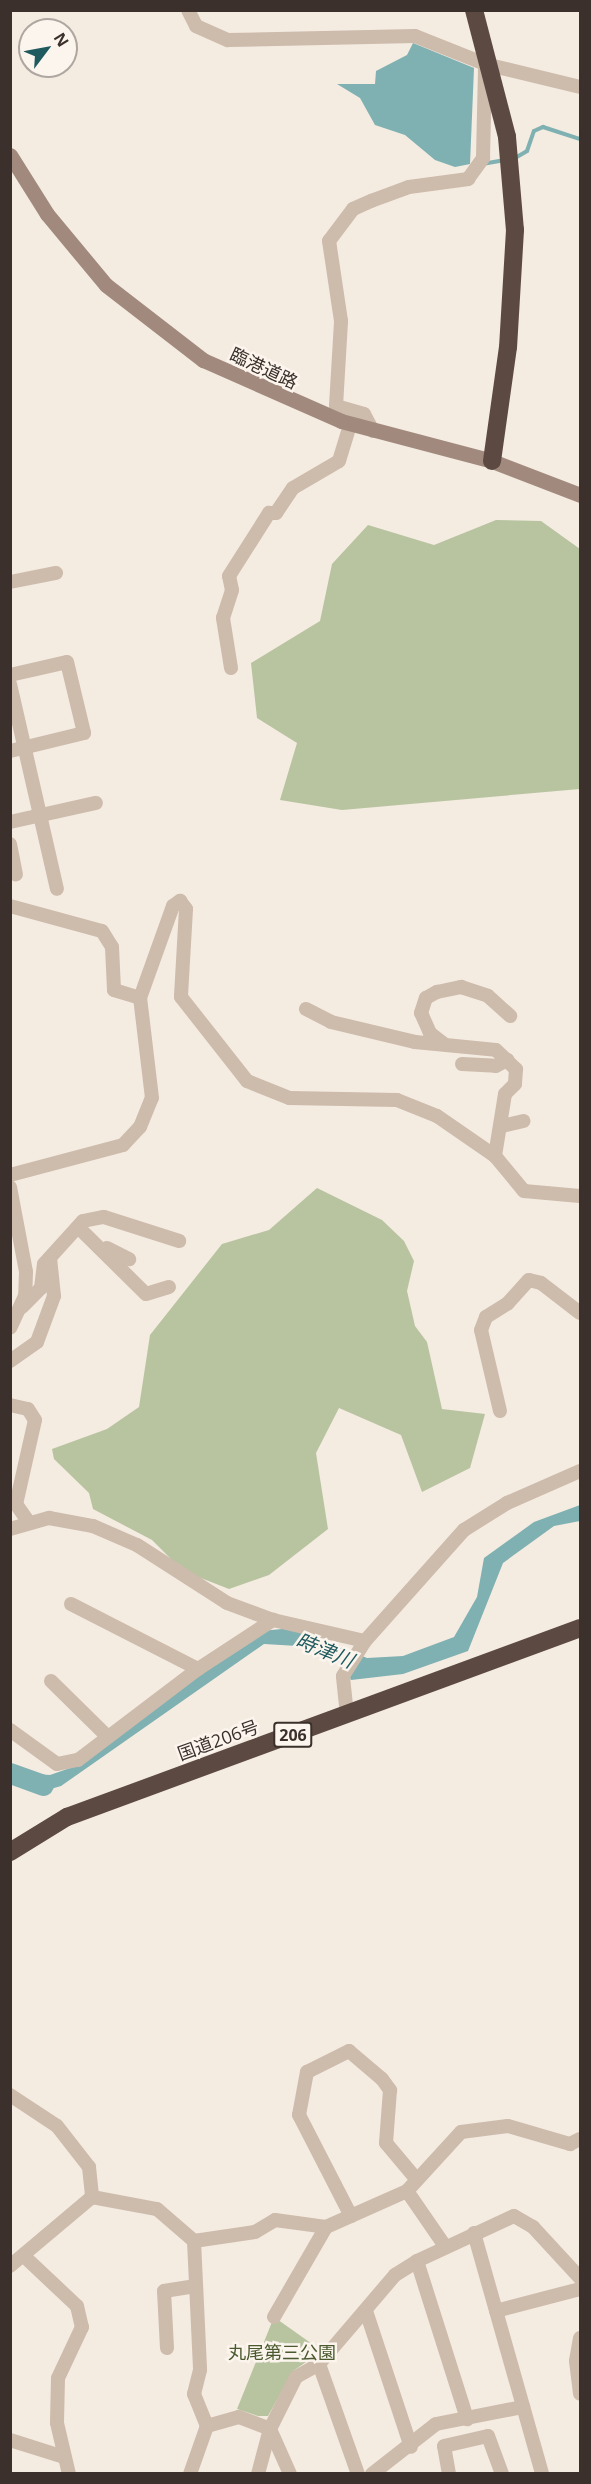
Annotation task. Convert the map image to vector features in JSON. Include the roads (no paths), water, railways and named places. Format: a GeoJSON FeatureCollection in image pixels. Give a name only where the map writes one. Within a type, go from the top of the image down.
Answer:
{"type":"FeatureCollection","features":[{"type":"Feature","properties":{"kind":"highway"},"geometry":{"type":"LineString","coordinates":[[474,10],[507,137],[513,287],[492,461]]}},
{"type":"Feature","properties":{"kind":"highway","name":"国道206号"},"geometry":{"type":"LineString","coordinates":[[10,1852],[67,1817],[580,1628]]}},
{"type":"Feature","properties":{"kind":"street"},"geometry":{"type":"LineString","coordinates":[[188,10],[196,26],[228,40],[415,36],[485,64],[580,87]]}},
{"type":"Feature","properties":{"kind":"street"},"geometry":{"type":"LineString","coordinates":[[374,431],[364,414],[336,406],[341,321],[329,241],[353,209],[409,187],[468,179],[483,158],[485,64]]}},
{"type":"Feature","properties":{"kind":"street","name":"臨港道路"},"geometry":{"type":"LineString","coordinates":[[10,155],[72,249],[144,318],[240,381],[350,424],[492,461],[580,495]]}},
{"type":"Feature","properties":{"kind":"street"},"geometry":{"type":"LineString","coordinates":[[231,668],[223,618],[232,591],[229,576],[269,513],[276,513],[294,488],[339,461],[350,424]]}},
{"type":"Feature","properties":{"kind":"street"},"geometry":{"type":"LineString","coordinates":[[10,582],[56,573]]}},
{"type":"Feature","properties":{"kind":"street"},"geometry":{"type":"LineString","coordinates":[[10,675],[67,662],[84,733],[10,751]]}},
{"type":"Feature","properties":{"kind":"street"},"geometry":{"type":"LineString","coordinates":[[10,684],[57,888]]}},
{"type":"Feature","properties":{"kind":"street"},"geometry":{"type":"LineString","coordinates":[[10,822],[96,802]]}},
{"type":"Feature","properties":{"kind":"street"},"geometry":{"type":"LineString","coordinates":[[10,844],[16,874]]}},
{"type":"Feature","properties":{"kind":"street"},"geometry":{"type":"LineString","coordinates":[[10,1175],[123,1145],[133,1136],[152,1098],[140,998],[173,906],[180,901],[186,909],[181,997],[247,1081],[289,1098],[397,1100],[437,1116],[495,1156],[524,1191],[580,1196]]}},
{"type":"Feature","properties":{"kind":"street"},"geometry":{"type":"LineString","coordinates":[[10,906],[102,931],[112,947],[114,990],[140,998]]}},
{"type":"Feature","properties":{"kind":"street"},"geometry":{"type":"LineString","coordinates":[[444,1044],[430,1033],[421,1013],[426,998],[437,992],[462,987],[488,996],[510,1016]]}},
{"type":"Feature","properties":{"kind":"street"},"geometry":{"type":"LineString","coordinates":[[306,1009],[331,1022],[444,1044],[496,1050],[516,1069],[515,1084],[505,1094],[502,1126],[495,1156]]}},
{"type":"Feature","properties":{"kind":"street"},"geometry":{"type":"LineString","coordinates":[[462,1064],[496,1066],[507,1060]]}},
{"type":"Feature","properties":{"kind":"street"},"geometry":{"type":"LineString","coordinates":[[502,1126],[523,1121]]}},
{"type":"Feature","properties":{"kind":"street"},"geometry":{"type":"LineString","coordinates":[[10,1187],[26,1272],[22,1306]]}},
{"type":"Feature","properties":{"kind":"street"},"geometry":{"type":"LineString","coordinates":[[10,1328],[22,1306],[41,1288],[41,1273],[50,1258],[78,1227],[104,1218],[179,1241]]}},
{"type":"Feature","properties":{"kind":"street"},"geometry":{"type":"LineString","coordinates":[[78,1227],[144,1298],[170,1287]]}},
{"type":"Feature","properties":{"kind":"street"},"geometry":{"type":"LineString","coordinates":[[97,1245],[129,1259]]}},
{"type":"Feature","properties":{"kind":"street"},"geometry":{"type":"LineString","coordinates":[[10,1361],[37,1342],[54,1296],[50,1258]]}},
{"type":"Feature","properties":{"kind":"street"},"geometry":{"type":"LineString","coordinates":[[500,1411],[481,1330],[486,1317],[508,1304],[528,1280],[541,1283],[580,1313]]}},
{"type":"Feature","properties":{"kind":"street"},"geometry":{"type":"LineString","coordinates":[[10,1405],[28,1408],[35,1420],[16,1504],[28,1521]]}},
{"type":"Feature","properties":{"kind":"street"},"geometry":{"type":"LineString","coordinates":[[347,1715],[343,1676],[365,1641],[464,1530],[507,1503],[580,1472]]}},
{"type":"Feature","properties":{"kind":"street"},"geometry":{"type":"LineString","coordinates":[[10,1529],[28,1521],[49,1518],[93,1526],[136,1545],[226,1603],[273,1620],[365,1641]]}},
{"type":"Feature","properties":{"kind":"street"},"geometry":{"type":"LineString","coordinates":[[71,1604],[198,1669]]}},
{"type":"Feature","properties":{"kind":"street"},"geometry":{"type":"LineString","coordinates":[[10,1730],[57,1764],[78,1760],[198,1669],[273,1620]]}},
{"type":"Feature","properties":{"kind":"street"},"geometry":{"type":"LineString","coordinates":[[51,1681],[107,1736]]}},
{"type":"Feature","properties":{"kind":"street"},"geometry":{"type":"LineString","coordinates":[[351,2216],[299,2115],[307,2072],[350,2051],[382,2079],[390,2090],[386,2143],[417,2180]]}},
{"type":"Feature","properties":{"kind":"street"},"geometry":{"type":"LineString","coordinates":[[10,2095],[57,2126],[89,2167],[92,2197]]}},
{"type":"Feature","properties":{"kind":"street"},"geometry":{"type":"LineString","coordinates":[[194,2241],[255,2232],[275,2220],[326,2227],[407,2191],[461,2132],[508,2126],[570,2144],[580,2139]]}},
{"type":"Feature","properties":{"kind":"street"},"geometry":{"type":"LineString","coordinates":[[407,2191],[445,2246]]}},
{"type":"Feature","properties":{"kind":"street"},"geometry":{"type":"LineString","coordinates":[[92,2197],[157,2209],[194,2241],[200,2370],[195,2394],[207,2426],[190,2474]]}},
{"type":"Feature","properties":{"kind":"street"},"geometry":{"type":"LineString","coordinates":[[10,2266],[26,2258],[92,2197]]}},
{"type":"Feature","properties":{"kind":"street"},"geometry":{"type":"LineString","coordinates":[[258,2474],[270,2429],[296,2377],[319,2364],[394,2275],[417,2261],[445,2246],[514,2216],[533,2227],[580,2278]]}},
{"type":"Feature","properties":{"kind":"street"},"geometry":{"type":"LineString","coordinates":[[274,2317],[326,2227]]}},
{"type":"Feature","properties":{"kind":"street"},"geometry":{"type":"LineString","coordinates":[[474,2233],[542,2474]]}},
{"type":"Feature","properties":{"kind":"street"},"geometry":{"type":"LineString","coordinates":[[26,2258],[77,2306],[82,2327],[58,2378],[57,2422],[67,2469]]}},
{"type":"Feature","properties":{"kind":"street"},"geometry":{"type":"LineString","coordinates":[[417,2261],[467,2419]]}},
{"type":"Feature","properties":{"kind":"street"},"geometry":{"type":"LineString","coordinates":[[167,2348],[164,2291],[196,2286]]}},
{"type":"Feature","properties":{"kind":"street"},"geometry":{"type":"LineString","coordinates":[[496,2311],[580,2289]]}},
{"type":"Feature","properties":{"kind":"street"},"geometry":{"type":"LineString","coordinates":[[366,2311],[411,2447]]}},
{"type":"Feature","properties":{"kind":"street"},"geometry":{"type":"LineString","coordinates":[[580,2338],[576,2361],[580,2394]]}},
{"type":"Feature","properties":{"kind":"street"},"geometry":{"type":"LineString","coordinates":[[319,2364],[358,2474]]}},
{"type":"Feature","properties":{"kind":"street"},"geometry":{"type":"LineString","coordinates":[[372,2474],[411,2447],[436,2424],[523,2407]]}},
{"type":"Feature","properties":{"kind":"street"},"geometry":{"type":"LineString","coordinates":[[207,2426],[239,2417],[270,2429],[290,2474]]}},
{"type":"Feature","properties":{"kind":"street"},"geometry":{"type":"LineString","coordinates":[[449,2474],[444,2446],[488,2436],[502,2474]]}},
{"type":"Feature","properties":{"kind":"street"},"geometry":{"type":"LineString","coordinates":[[10,2440],[67,2469]]}},
{"type":"Feature","properties":{"kind":"water"},"geometry":{"type":"Polygon","coordinates":[[[413,43],[474,68],[470,164],[455,167],[435,160],[405,135],[375,125],[360,98],[337,84],[375,84],[376,71],[407,55],[413,43]]]}},
{"type":"Feature","properties":{"kind":"water","name":"時津川"},"geometry":{"type":"Polygon","coordinates":[[[580,1505],[580,1521],[554,1526],[503,1563],[468,1651],[403,1674],[351,1680],[343,1664],[298,1646],[264,1644],[61,1786],[37,1793],[17,1780],[19,1773],[50,1775],[73,1767],[261,1631],[293,1628],[367,1658],[403,1656],[454,1637],[477,1597],[484,1558],[534,1522],[580,1505]]]}},
{"type":"Feature","properties":{"kind":"waterway"},"geometry":{"type":"LineString","coordinates":[[515,158],[527,151],[534,131],[543,127],[580,139]]}},
{"type":"Feature","properties":{"kind":"waterway"},"geometry":{"type":"LineString","coordinates":[[482,164],[504,160]]}},
{"type":"Feature","properties":{"kind":"waterway","name":"時津川"},"geometry":{"type":"LineString","coordinates":[[10,1773],[43,1785]]}},
{"type":"Feature","properties":{"kind":"park label","name":"丸尾第三公園"},"geometry":{"type":"Point","coordinates":[282,2352]}}]}
